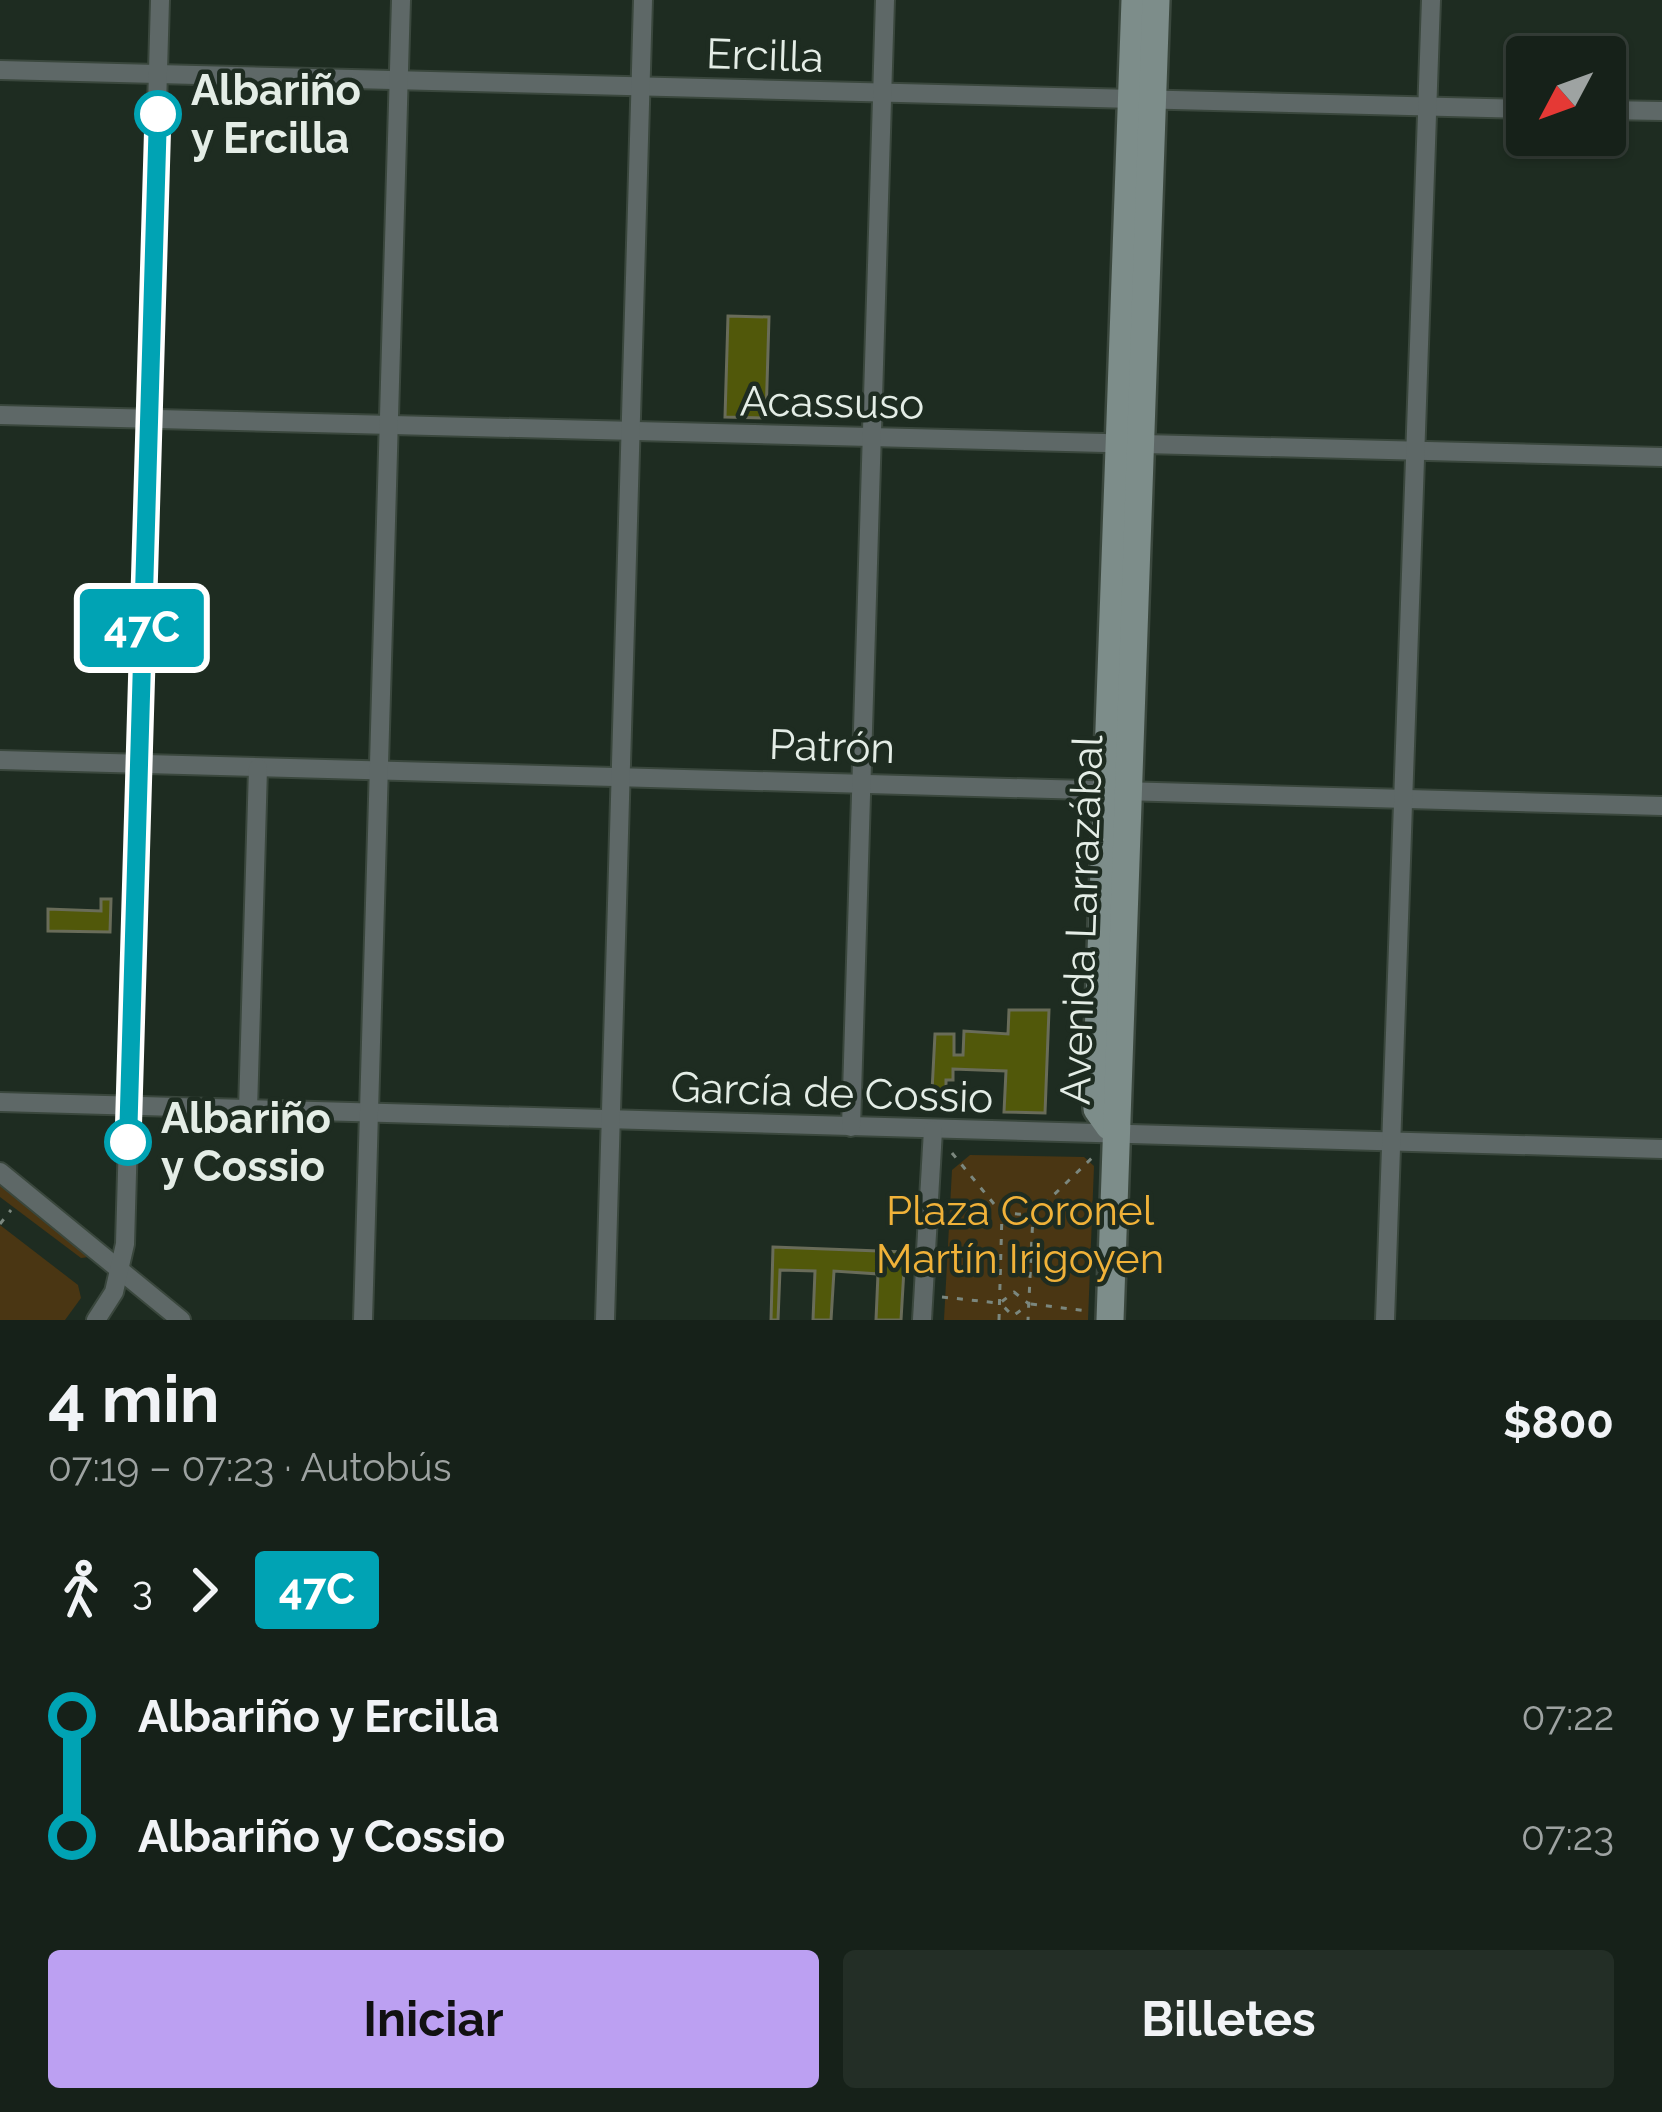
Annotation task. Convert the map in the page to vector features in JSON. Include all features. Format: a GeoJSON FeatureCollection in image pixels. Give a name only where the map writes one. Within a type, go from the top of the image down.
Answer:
{"type":"FeatureCollection","features":[{"type":"Feature","properties":{"kind":"street"},"geometry":{"type":"LineString","coordinates":[[96,1320],[120,1273],[125,1244],[160,0]]}},
{"type":"Feature","properties":{"kind":"street"},"geometry":{"type":"LineString","coordinates":[[363,1320],[401,0]]}},
{"type":"Feature","properties":{"kind":"street"},"geometry":{"type":"LineString","coordinates":[[604,1320],[644,0]]}},
{"type":"Feature","properties":{"kind":"street"},"geometry":{"type":"LineString","coordinates":[[851,1127],[885,0]]}},
{"type":"Feature","properties":{"kind":"street","name":"Avenida Larrazábal"},"geometry":{"type":"LineString","coordinates":[[1110,1316],[1118,790],[1142,102],[1135,0]]}},
{"type":"Feature","properties":{"kind":"street","name":"Avenida Larrazábal"},"geometry":{"type":"LineString","coordinates":[[1142,102],[1156,0]]}},
{"type":"Feature","properties":{"kind":"street"},"geometry":{"type":"LineString","coordinates":[[1384,1320],[1431,0]]}},
{"type":"Feature","properties":{"kind":"street","name":"Ercilla"},"geometry":{"type":"LineString","coordinates":[[0,70],[1506,109]]}},
{"type":"Feature","properties":{"kind":"street"},"geometry":{"type":"LineString","coordinates":[[1626,110],[1662,111]]}},
{"type":"Feature","properties":{"kind":"street","name":"Acassuso"},"geometry":{"type":"LineString","coordinates":[[0,415],[1662,458]]}},
{"type":"Feature","properties":{"kind":"street","name":"Patrón"},"geometry":{"type":"LineString","coordinates":[[0,760],[1662,806]]}},
{"type":"Feature","properties":{"kind":"street"},"geometry":{"type":"LineString","coordinates":[[248,1110],[258,768]]}},
{"type":"Feature","properties":{"kind":"street","name":"García de Cossio"},"geometry":{"type":"LineString","coordinates":[[0,1102],[933,1130],[1114,1145],[1390,1142],[1662,1149]]}},
{"type":"Feature","properties":{"kind":"street"},"geometry":{"type":"LineString","coordinates":[[922,1320],[933,1130]]}},
{"type":"Feature","properties":{"kind":"street"},"geometry":{"type":"LineString","coordinates":[[0,1172],[182,1320]]}},
{"type":"Feature","properties":{"kind":"path"},"geometry":{"type":"LineString","coordinates":[[1028,1320],[1033,1215],[1094,1155],[1114,1145]]}},
{"type":"Feature","properties":{"kind":"path"},"geometry":{"type":"LineString","coordinates":[[932,1151],[953,1154],[1002,1213],[999,1320]]}},
{"type":"Feature","properties":{"kind":"path"},"geometry":{"type":"LineString","coordinates":[[0,1224],[10,1210]]}},
{"type":"Feature","properties":{"kind":"path"},"geometry":{"type":"LineString","coordinates":[[1002,1213],[1033,1215]]}},
{"type":"Feature","properties":{"kind":"path"},"geometry":{"type":"LineString","coordinates":[[1000,1303],[1014,1292],[1029,1304],[1110,1316]]}},
{"type":"Feature","properties":{"kind":"path"},"geometry":{"type":"LineString","coordinates":[[922,1293],[1000,1303],[1013,1316],[1029,1304]]}},
{"type":"Feature","properties":{"kind":"green space","name":"Plaza Coronel Martín Irigoyen"},"geometry":{"type":"Polygon","coordinates":[[[970,1155],[1084,1157],[1094,1166],[1088,1320],[944,1320],[952,1170],[970,1155]]]}},
{"type":"Feature","properties":{"kind":"green space"},"geometry":{"type":"Polygon","coordinates":[[[0,1181],[91,1253],[89,1257],[81,1258],[0,1197],[0,1181]]]}},
{"type":"Feature","properties":{"kind":"green space"},"geometry":{"type":"Polygon","coordinates":[[[0,1225],[78,1285],[81,1298],[65,1320],[0,1320],[0,1225]]]}},
{"type":"Feature","properties":{"kind":"building"},"geometry":{"type":"Polygon","coordinates":[[[728,316],[769,317],[766,418],[725,417],[728,316]]]}},
{"type":"Feature","properties":{"kind":"building"},"geometry":{"type":"Polygon","coordinates":[[[101,899],[111,899],[110,932],[48,931],[48,909],[101,911],[101,899]]]}},
{"type":"Feature","properties":{"kind":"building"},"geometry":{"type":"Polygon","coordinates":[[[1009,1010],[1049,1010],[1045,1113],[1004,1112],[1006,1071],[953,1069],[953,1080],[946,1080],[946,1111],[931,1110],[935,1034],[954,1034],[954,1055],[963,1055],[964,1031],[1008,1034],[1009,1010]]]}},
{"type":"Feature","properties":{"kind":"building"},"geometry":{"type":"Polygon","coordinates":[[[773,1247],[905,1252],[901,1320],[876,1320],[878,1274],[834,1271],[831,1320],[813,1320],[815,1271],[780,1270],[778,1320],[771,1320],[773,1247]]]}},
{"type":"Feature","properties":{"kind":"bus line","name":"47C"},"geometry":{"type":"LineString","coordinates":[[128,1142],[158,114]]}},
{"type":"Feature","properties":{"kind":"place","name":"Albariño y Ercilla"},"geometry":{"type":"Point","coordinates":[158,114]}},
{"type":"Feature","properties":{"kind":"place","name":"Albariño y Cossio"},"geometry":{"type":"Point","coordinates":[128,1142]}}]}
